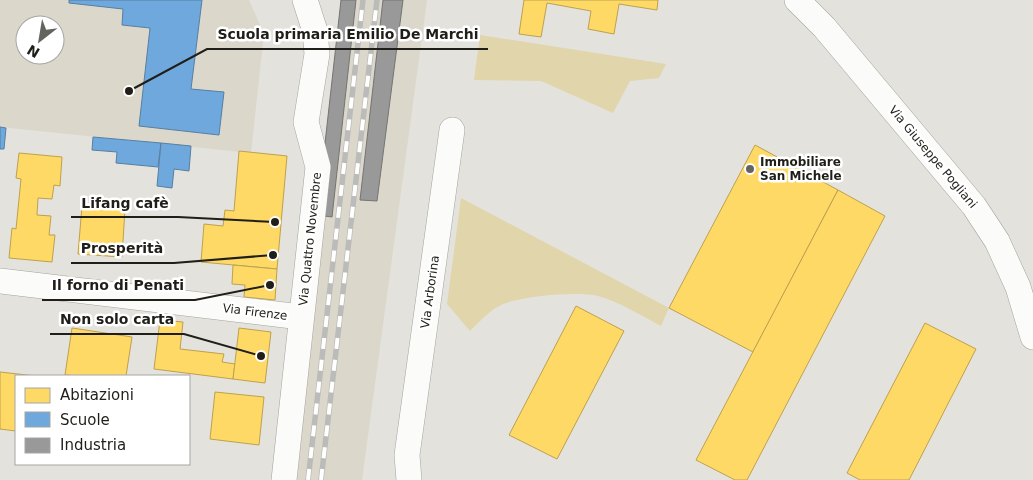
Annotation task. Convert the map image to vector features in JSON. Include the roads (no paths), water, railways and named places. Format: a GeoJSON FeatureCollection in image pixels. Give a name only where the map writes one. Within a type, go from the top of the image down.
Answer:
{"type":"FeatureCollection","features":[{"type":"Feature","properties":{"kind":"street","name":"Via Quattro Novembre"},"geometry":{"type":"LineString","coordinates":[[284,480],[318,167],[306,122],[317,54],[315,31],[305,0]]}},
{"type":"Feature","properties":{"kind":"street","name":"Via Giuseppe Pogliani"},"geometry":{"type":"LineString","coordinates":[[797,0],[824,27],[974,206],[997,241],[1018,287],[1033,337]]}},
{"type":"Feature","properties":{"kind":"street","name":"Via Arborina"},"geometry":{"type":"LineString","coordinates":[[398,480],[407,455],[452,130]]}},
{"type":"Feature","properties":{"kind":"street","name":"Via Firenze"},"geometry":{"type":"LineString","coordinates":[[0,280],[301,317]]}},
{"type":"Feature","properties":{"kind":"street","name":"Via Arborina"},"geometry":{"type":"LineString","coordinates":[[407,455],[409,480]]}},
{"type":"Feature","properties":{"kind":"railway"},"geometry":{"type":"LineString","coordinates":[[308,480],[363,0]]}},
{"type":"Feature","properties":{"kind":"railway"},"geometry":{"type":"LineString","coordinates":[[321,480],[377,0]]}},
{"type":"Feature","properties":{"kind":"place","name":"Scuola primaria Emilio De Marchi"},"geometry":{"type":"Point","coordinates":[129,91]}},
{"type":"Feature","properties":{"kind":"place","name":"Immobiliare San Michele"},"geometry":{"type":"Point","coordinates":[750,169]}},
{"type":"Feature","properties":{"kind":"place","name":"Lifang cafè"},"geometry":{"type":"Point","coordinates":[275,222]}},
{"type":"Feature","properties":{"kind":"place","name":"Prosperità"},"geometry":{"type":"Point","coordinates":[273,255]}},
{"type":"Feature","properties":{"kind":"place","name":"Il forno di Penati"},"geometry":{"type":"Point","coordinates":[270,285]}},
{"type":"Feature","properties":{"kind":"place","name":"Non solo carta"},"geometry":{"type":"Point","coordinates":[261,356]}}]}
